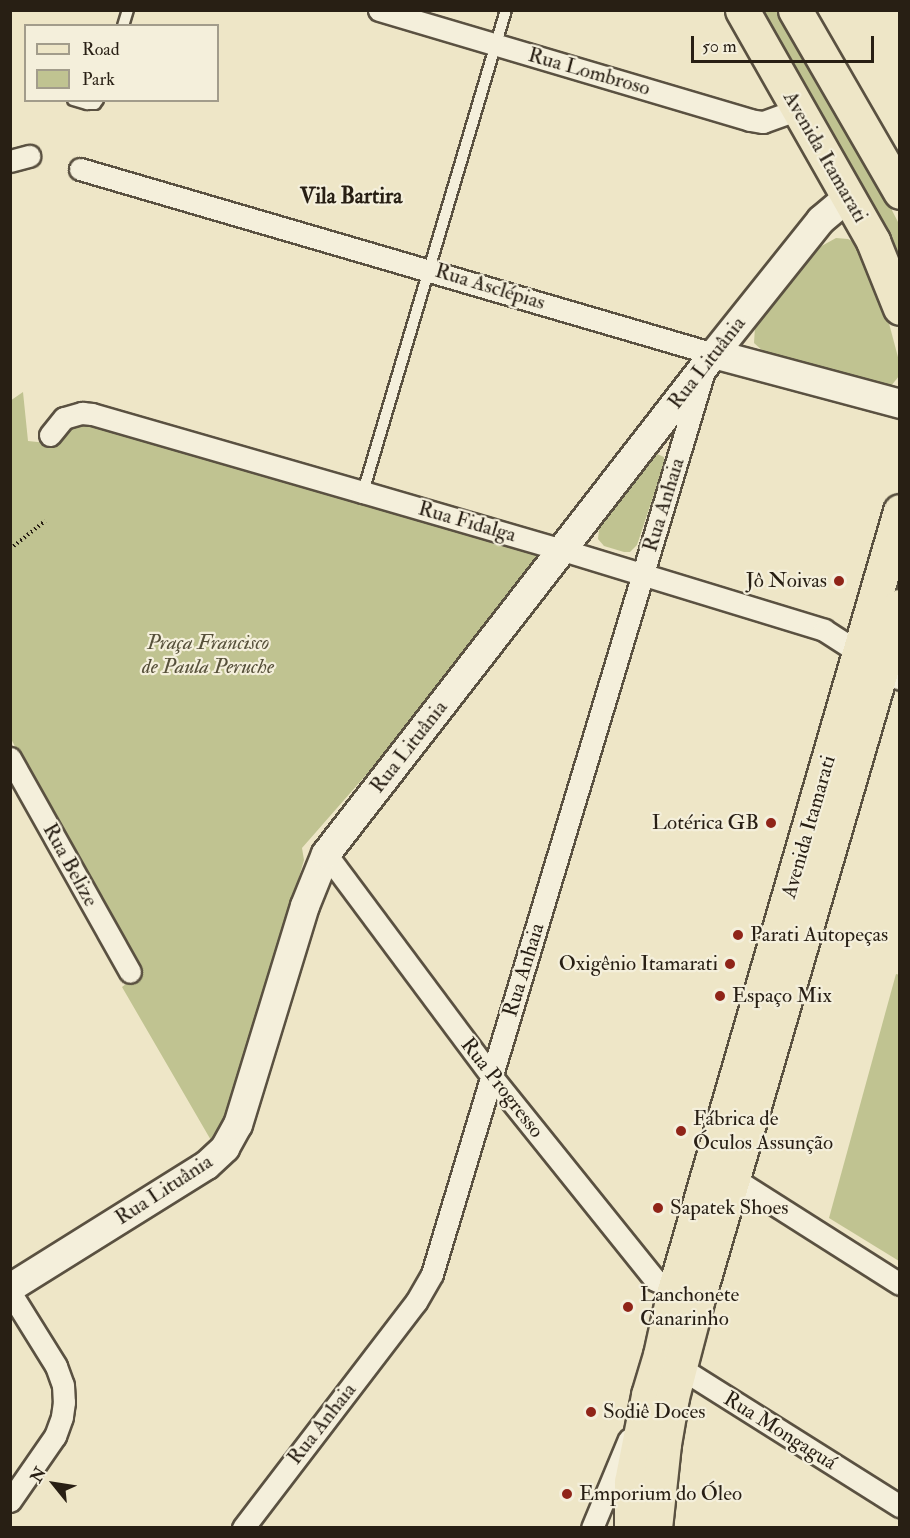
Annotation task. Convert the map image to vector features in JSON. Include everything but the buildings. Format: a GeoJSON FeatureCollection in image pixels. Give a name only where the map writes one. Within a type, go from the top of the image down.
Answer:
{"type":"FeatureCollection","features":[{"type":"Feature","properties":{"kind":"main road","name":"Avenida Itamarati"},"geometry":{"type":"LineString","coordinates":[[742,10],[873,241],[900,308]]}},
{"type":"Feature","properties":{"kind":"main road"},"geometry":{"type":"LineString","coordinates":[[795,10],[900,192]]}},
{"type":"Feature","properties":{"kind":"main road","name":"Avenida Itamarati"},"geometry":{"type":"LineString","coordinates":[[881,666],[900,511]]}},
{"type":"Feature","properties":{"kind":"main road","name":"Avenida Itamarati"},"geometry":{"type":"LineString","coordinates":[[655,1527],[670,1361],[686,1294],[722,1172],[900,606]]}},
{"type":"Feature","properties":{"kind":"main road","name":"Avenida Itamarati"},"geometry":{"type":"LineString","coordinates":[[631,1527],[631,1482],[648,1395],[670,1361]]}},
{"type":"Feature","properties":{"kind":"street","name":"Rua Lombroso"},"geometry":{"type":"LineString","coordinates":[[379,10],[750,120],[763,122],[798,109]]}},
{"type":"Feature","properties":{"kind":"street","name":"Rua Asclépias"},"geometry":{"type":"LineString","coordinates":[[80,169],[429,269],[710,358],[900,404]]}},
{"type":"Feature","properties":{"kind":"street","name":"Rua Lituânia"},"geometry":{"type":"LineString","coordinates":[[10,1290],[207,1165],[225,1148],[238,1125],[305,906],[326,854],[710,358],[821,220],[848,196]]}},
{"type":"Feature","properties":{"kind":"street","name":"Rua Anhaia"},"geometry":{"type":"LineString","coordinates":[[243,1527],[425,1289],[492,1077],[710,358]]}},
{"type":"Feature","properties":{"kind":"street","name":"Rua Fidalga"},"geometry":{"type":"LineString","coordinates":[[50,435],[63,418],[82,413],[92,414],[563,550],[824,630],[881,666]]}},
{"type":"Feature","properties":{"kind":"street","name":"Rua Belize"},"geometry":{"type":"LineString","coordinates":[[10,758],[130,972]]}},
{"type":"Feature","properties":{"kind":"street","name":"Rua Progresso"},"geometry":{"type":"LineString","coordinates":[[326,854],[492,1077],[655,1280],[686,1294]]}},
{"type":"Feature","properties":{"kind":"street"},"geometry":{"type":"LineString","coordinates":[[722,1172],[900,1284]]}},
{"type":"Feature","properties":{"kind":"street"},"geometry":{"type":"LineString","coordinates":[[10,1290],[56,1366],[63,1385],[64,1402],[62,1417],[55,1436],[10,1501]]}},
{"type":"Feature","properties":{"kind":"street","name":"Rua Mongaguá"},"geometry":{"type":"LineString","coordinates":[[670,1361],[900,1506]]}},
{"type":"Feature","properties":{"kind":"street"},"geometry":{"type":"LineString","coordinates":[[592,1527],[648,1395]]}},
{"type":"Feature","properties":{"kind":"lane"},"geometry":{"type":"LineString","coordinates":[[363,492],[506,10]]}},
{"type":"Feature","properties":{"kind":"lane"},"geometry":{"type":"LineString","coordinates":[[80,102],[95,104],[96,102]]}},
{"type":"Feature","properties":{"kind":"path"},"geometry":{"type":"LineString","coordinates":[[10,549],[45,521]]}},
{"type":"Feature","properties":{"kind":"green space"},"geometry":{"type":"Polygon","coordinates":[[[758,11],[777,11],[874,175],[899,224],[899,269],[867,197],[758,11]]]}},
{"type":"Feature","properties":{"kind":"green space"},"geometry":{"type":"Polygon","coordinates":[[[836,238],[848,239],[858,244],[886,312],[899,361],[899,376],[891,386],[882,386],[764,352],[754,343],[755,327],[818,248],[836,238]]]}},
{"type":"Feature","properties":{"kind":"green space","name":"Praça Francisco de Paula Peruche"},"geometry":{"type":"Polygon","coordinates":[[[23,392],[28,441],[47,443],[82,413],[563,550],[302,848],[304,860],[232,1106],[227,1120],[212,1142],[122,987],[140,973],[11,739],[10,401],[23,392]]]}},
{"type":"Feature","properties":{"kind":"green space"},"geometry":{"type":"Polygon","coordinates":[[[657,454],[664,457],[664,464],[637,545],[630,552],[604,546],[598,539],[599,529],[657,454]]]}},
{"type":"Feature","properties":{"kind":"green space"},"geometry":{"type":"Polygon","coordinates":[[[896,974],[900,975],[899,1261],[829,1218],[896,974]]]}},
{"type":"Feature","properties":{"kind":"place","name":"Jô Noivas"},"geometry":{"type":"Point","coordinates":[839,581]}},
{"type":"Feature","properties":{"kind":"place","name":"Lotérica GB"},"geometry":{"type":"Point","coordinates":[771,823]}},
{"type":"Feature","properties":{"kind":"place","name":"Parati Autopeças"},"geometry":{"type":"Point","coordinates":[738,935]}},
{"type":"Feature","properties":{"kind":"place","name":"Oxigênio Itamarati"},"geometry":{"type":"Point","coordinates":[730,964]}},
{"type":"Feature","properties":{"kind":"place","name":"Espaço Mix"},"geometry":{"type":"Point","coordinates":[720,996]}},
{"type":"Feature","properties":{"kind":"place","name":"Fábrica de Óculos Assunção"},"geometry":{"type":"Point","coordinates":[681,1131]}},
{"type":"Feature","properties":{"kind":"place","name":"Sapatek Shoes"},"geometry":{"type":"Point","coordinates":[658,1208]}},
{"type":"Feature","properties":{"kind":"place","name":"Lanchonete Canarinho"},"geometry":{"type":"Point","coordinates":[628,1307]}},
{"type":"Feature","properties":{"kind":"place","name":"Sodiê Doces"},"geometry":{"type":"Point","coordinates":[591,1412]}},
{"type":"Feature","properties":{"kind":"place","name":"Emporium do Óleo"},"geometry":{"type":"Point","coordinates":[567,1494]}},
{"type":"Feature","properties":{"kind":"district","name":"Vila Bartira"},"geometry":{"type":"Point","coordinates":[351,197]}}]}
